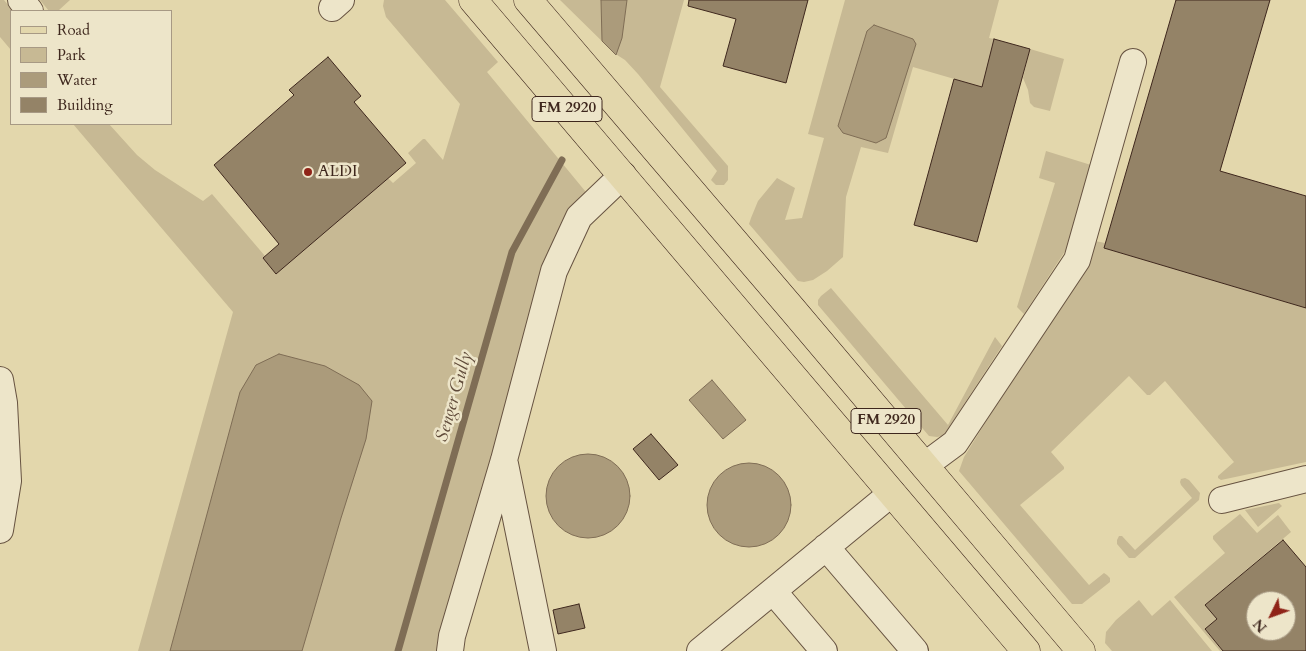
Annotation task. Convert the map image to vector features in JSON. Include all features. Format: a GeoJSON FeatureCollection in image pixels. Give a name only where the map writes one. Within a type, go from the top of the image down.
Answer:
{"type":"FeatureCollection","features":[{"type":"Feature","properties":{"kind":"main road","name":"FM 2920"},"geometry":{"type":"LineString","coordinates":[[474,0],[1026,651]]}},
{"type":"Feature","properties":{"kind":"main road","name":"FM 2920"},"geometry":{"type":"LineString","coordinates":[[528,0],[1081,651]]}},
{"type":"Feature","properties":{"kind":"street"},"geometry":{"type":"LineString","coordinates":[[21,0],[29,10]]}},
{"type":"Feature","properties":{"kind":"street"},"geometry":{"type":"LineString","coordinates":[[924,466],[955,443],[1077,260],[1133,62]]}},
{"type":"Feature","properties":{"kind":"street"},"geometry":{"type":"LineString","coordinates":[[450,651],[452,636],[504,460],[554,271],[578,217],[623,175]]}},
{"type":"Feature","properties":{"kind":"street"},"geometry":{"type":"LineString","coordinates":[[0,380],[4,403],[8,480],[0,530]]}},
{"type":"Feature","properties":{"kind":"street"},"geometry":{"type":"LineString","coordinates":[[504,460],[543,651]]}},
{"type":"Feature","properties":{"kind":"street"},"geometry":{"type":"LineString","coordinates":[[1222,500],[1306,479]]}},
{"type":"Feature","properties":{"kind":"street"},"geometry":{"type":"LineString","coordinates":[[700,651],[892,493]]}},
{"type":"Feature","properties":{"kind":"street"},"geometry":{"type":"LineString","coordinates":[[826,547],[915,651]]}},
{"type":"Feature","properties":{"kind":"street"},"geometry":{"type":"LineString","coordinates":[[773,591],[824,651]]}},
{"type":"Feature","properties":{"kind":"green space"},"geometry":{"type":"Polygon","coordinates":[[[0,0],[4,0],[12,10],[10,10],[10,49],[0,37],[0,0]]]}},
{"type":"Feature","properties":{"kind":"green space"},"geometry":{"type":"Polygon","coordinates":[[[40,0],[70,0],[59,10],[48,10],[40,0]]]}},
{"type":"Feature","properties":{"kind":"green space"},"geometry":{"type":"Polygon","coordinates":[[[384,0],[445,0],[498,62],[487,72],[590,197],[444,651],[138,651],[233,312],[74,125],[110,125],[137,155],[155,170],[203,201],[212,194],[265,256],[264,258],[276,273],[388,178],[393,183],[416,163],[408,153],[423,139],[443,160],[460,104],[386,17],[383,6],[384,0]]]}},
{"type":"Feature","properties":{"kind":"green space"},"geometry":{"type":"Polygon","coordinates":[[[560,0],[684,0],[660,87],[728,166],[728,180],[724,185],[716,185],[711,180],[717,171],[638,74],[560,0]]]}},
{"type":"Feature","properties":{"kind":"green space"},"geometry":{"type":"Polygon","coordinates":[[[845,0],[999,0],[989,38],[994,39],[988,64],[1003,75],[1013,96],[913,67],[888,153],[861,147],[846,197],[843,257],[813,280],[804,282],[798,281],[749,224],[758,201],[777,178],[795,188],[785,220],[802,218],[824,138],[808,134],[845,0]]]}},
{"type":"Feature","properties":{"kind":"green space"},"geometry":{"type":"Polygon","coordinates":[[[1030,49],[1064,59],[1050,111],[1034,107],[1030,103],[1028,90],[1023,78],[1030,49]]]}},
{"type":"Feature","properties":{"kind":"green space"},"geometry":{"type":"Polygon","coordinates":[[[1046,151],[1091,165],[1071,242],[1024,314],[1017,307],[1055,183],[1039,178],[1046,151]]]}},
{"type":"Feature","properties":{"kind":"green space"},"geometry":{"type":"Polygon","coordinates":[[[1095,241],[1105,243],[1104,248],[1306,308],[1306,462],[1221,480],[1218,476],[1234,462],[1165,381],[1150,395],[1147,395],[1129,376],[1051,452],[1064,469],[1020,505],[1089,585],[1104,573],[1110,578],[1110,582],[1082,604],[1072,604],[959,471],[964,457],[987,420],[1089,265],[1095,241]]]}},
{"type":"Feature","properties":{"kind":"green space"},"geometry":{"type":"Polygon","coordinates":[[[831,288],[948,425],[995,337],[1002,346],[949,427],[947,435],[929,436],[818,305],[818,300],[821,296],[831,288]]]}},
{"type":"Feature","properties":{"kind":"green space"},"geometry":{"type":"Polygon","coordinates":[[[1185,478],[1200,493],[1199,500],[1135,558],[1129,558],[1117,544],[1119,536],[1122,536],[1135,550],[1192,498],[1181,485],[1181,479],[1185,478]]]}},
{"type":"Feature","properties":{"kind":"green space"},"geometry":{"type":"Polygon","coordinates":[[[1279,503],[1282,506],[1258,527],[1245,510],[1279,503]]]}},
{"type":"Feature","properties":{"kind":"green space"},"geometry":{"type":"Polygon","coordinates":[[[1240,514],[1257,533],[1278,515],[1291,532],[1205,605],[1217,619],[1205,630],[1223,651],[1220,651],[1174,597],[1225,553],[1213,539],[1213,536],[1240,514]]]}},
{"type":"Feature","properties":{"kind":"green space"},"geometry":{"type":"Polygon","coordinates":[[[1139,600],[1152,616],[1170,600],[1212,651],[1112,651],[1105,643],[1106,632],[1116,620],[1139,600]]]}},
{"type":"Feature","properties":{"kind":"water"},"geometry":{"type":"Polygon","coordinates":[[[601,0],[627,0],[622,38],[616,55],[602,41],[601,0]]]}},
{"type":"Feature","properties":{"kind":"water"},"geometry":{"type":"Polygon","coordinates":[[[874,25],[913,39],[916,44],[886,138],[876,143],[843,133],[838,126],[867,31],[874,25]]]}},
{"type":"Feature","properties":{"kind":"water"},"geometry":{"type":"Polygon","coordinates":[[[279,354],[325,366],[359,385],[372,401],[366,439],[302,651],[170,651],[240,392],[256,365],[279,354]]]}},
{"type":"Feature","properties":{"kind":"water"},"geometry":{"type":"Polygon","coordinates":[[[712,380],[746,420],[723,439],[689,400],[712,380]]]}},
{"type":"Feature","properties":{"kind":"water"},"geometry":{"type":"Polygon","coordinates":[[[588,454],[604,457],[618,466],[627,480],[630,496],[627,512],[618,526],[604,535],[588,538],[572,535],[558,526],[549,512],[546,496],[549,480],[558,466],[572,457],[588,454]]]}},
{"type":"Feature","properties":{"kind":"water"},"geometry":{"type":"Polygon","coordinates":[[[741,463],[757,463],[773,470],[784,481],[791,497],[788,521],[779,535],[773,540],[757,547],[741,547],[725,540],[714,529],[707,513],[707,497],[714,481],[725,470],[741,463]]]}},
{"type":"Feature","properties":{"kind":"building"},"geometry":{"type":"Polygon","coordinates":[[[689,0],[808,0],[786,83],[723,66],[736,19],[688,6],[689,0]]]}},
{"type":"Feature","properties":{"kind":"building"},"geometry":{"type":"Polygon","coordinates":[[[1176,0],[1270,0],[1220,171],[1306,196],[1306,308],[1104,248],[1176,0]]]}},
{"type":"Feature","properties":{"kind":"building"},"geometry":{"type":"Polygon","coordinates":[[[994,39],[1030,49],[977,242],[914,225],[954,79],[982,87],[994,39]]]}},
{"type":"Feature","properties":{"kind":"building","name":"ALDI"},"geometry":{"type":"Polygon","coordinates":[[[328,57],[361,96],[354,102],[406,163],[276,274],[263,258],[279,244],[214,165],[294,95],[289,90],[328,57]]]}},
{"type":"Feature","properties":{"kind":"building"},"geometry":{"type":"Polygon","coordinates":[[[651,434],[678,465],[659,480],[633,449],[651,434]]]}},
{"type":"Feature","properties":{"kind":"building"},"geometry":{"type":"Polygon","coordinates":[[[1283,540],[1306,567],[1306,651],[1223,651],[1205,629],[1217,619],[1205,605],[1283,540]]]}},
{"type":"Feature","properties":{"kind":"building"},"geometry":{"type":"Polygon","coordinates":[[[579,604],[585,628],[558,634],[553,610],[579,604]]]}},
{"type":"Feature","properties":{"kind":"waterway","name":"Senger Gully"},"geometry":{"type":"LineString","coordinates":[[398,651],[512,252],[562,160]]}},
{"type":"Feature","properties":{"kind":"place","name":"ALDI"},"geometry":{"type":"Point","coordinates":[308,172]}}]}
